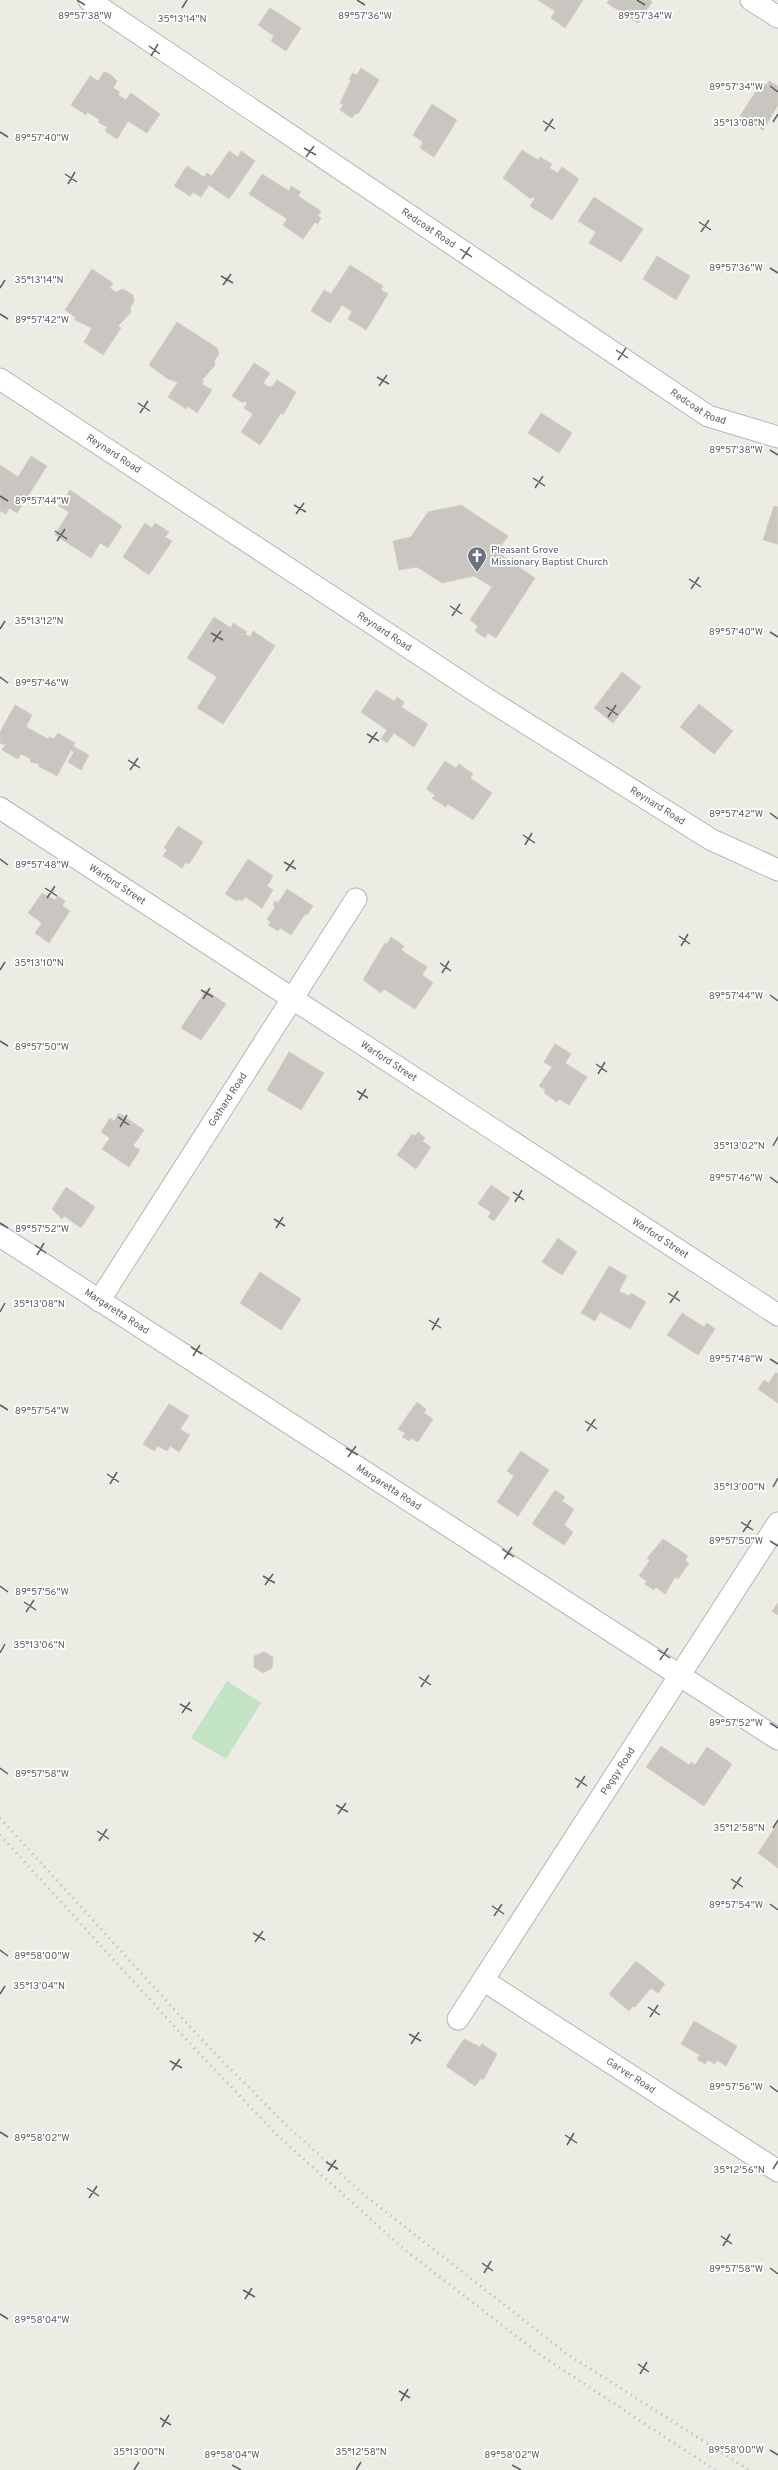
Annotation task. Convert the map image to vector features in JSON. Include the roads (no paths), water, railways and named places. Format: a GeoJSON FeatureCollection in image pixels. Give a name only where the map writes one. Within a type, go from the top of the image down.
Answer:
{"type":"FeatureCollection","features":[{"type":"Feature","properties":{"kind":"street","name":"Redcoat Road"},"geometry":{"type":"LineString","coordinates":[[89,0],[708,416],[778,437]]}},
{"type":"Feature","properties":{"kind":"street"},"geometry":{"type":"LineString","coordinates":[[751,0],[778,17]]}},
{"type":"Feature","properties":{"kind":"street","name":"Reynard Road"},"geometry":{"type":"LineString","coordinates":[[0,379],[484,697],[712,840],[778,870]]}},
{"type":"Feature","properties":{"kind":"street","name":"Warford Street"},"geometry":{"type":"LineString","coordinates":[[0,808],[778,1315]]}},
{"type":"Feature","properties":{"kind":"street","name":"Gothard Road"},"geometry":{"type":"LineString","coordinates":[[99,1301],[291,998],[356,899]]}},
{"type":"Feature","properties":{"kind":"street","name":"Margaretta Road"},"geometry":{"type":"LineString","coordinates":[[0,1236],[778,1739]]}},
{"type":"Feature","properties":{"kind":"street","name":"Peggy Road"},"geometry":{"type":"LineString","coordinates":[[458,2019],[679,1674],[778,1523]]}},
{"type":"Feature","properties":{"kind":"street","name":"Garver Road"},"geometry":{"type":"LineString","coordinates":[[483,1980],[778,2171]]}},
{"type":"Feature","properties":{"kind":"railway"},"geometry":{"type":"LineString","coordinates":[[0,1818],[203,2041],[287,2126],[363,2194],[567,2354],[749,2470]]}},
{"type":"Feature","properties":{"kind":"railway"},"geometry":{"type":"LineString","coordinates":[[0,1835],[195,2049],[278,2136],[405,2250],[542,2356],[715,2470]]}},
{"type":"Feature","properties":{"kind":"place","name":"Pleasant Grove Missionary Baptist Church"},"geometry":{"type":"Point","coordinates":[477,573]}}]}
